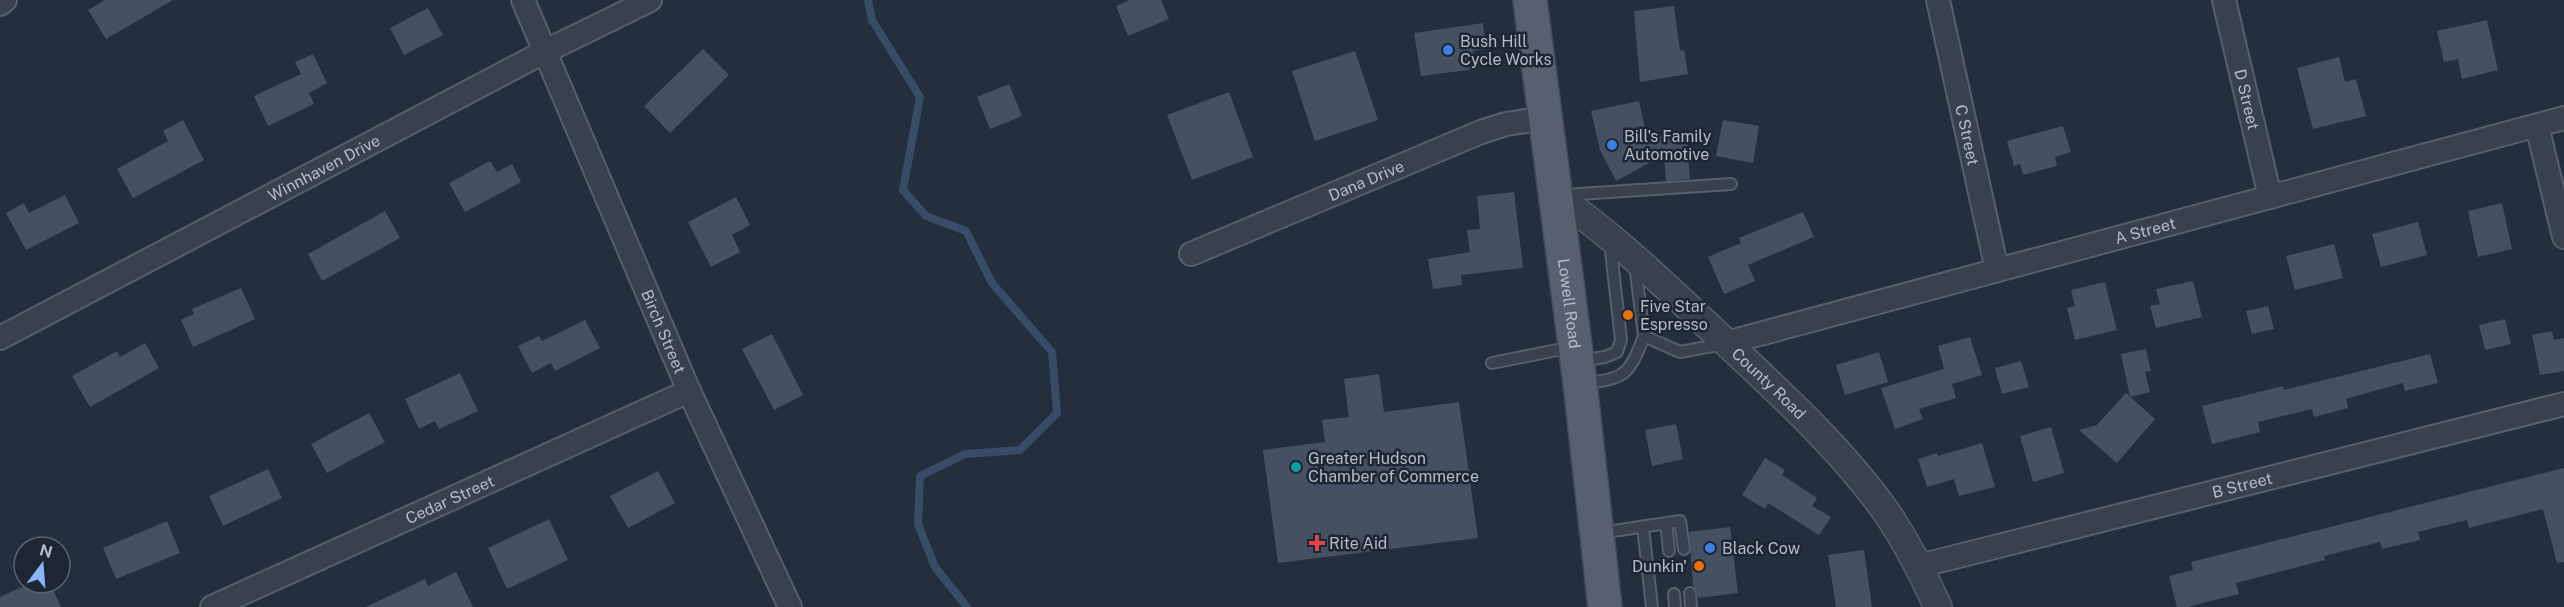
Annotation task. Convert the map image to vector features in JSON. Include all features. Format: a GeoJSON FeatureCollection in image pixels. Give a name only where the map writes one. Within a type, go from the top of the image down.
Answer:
{"type":"FeatureCollection","features":[{"type":"Feature","properties":{"kind":"main road","name":"Lowell Road"},"geometry":{"type":"LineString","coordinates":[[1530,0],[1578,364],[1605,607]]}},
{"type":"Feature","properties":{"kind":"street"},"geometry":{"type":"LineString","coordinates":[[0,4],[5,0]]}},
{"type":"Feature","properties":{"kind":"street","name":"Birch Street"},"geometry":{"type":"LineString","coordinates":[[523,0],[689,392],[790,607]]}},
{"type":"Feature","properties":{"kind":"street","name":"Winnhaven Drive"},"geometry":{"type":"LineString","coordinates":[[0,338],[544,52],[650,0]]}},
{"type":"Feature","properties":{"kind":"street","name":"C Street"},"geometry":{"type":"LineString","coordinates":[[1938,0],[1997,270]]}},
{"type":"Feature","properties":{"kind":"street","name":"D Street"},"geometry":{"type":"LineString","coordinates":[[2224,0],[2270,197]]}},
{"type":"Feature","properties":{"kind":"street","name":"Dana Drive"},"geometry":{"type":"LineString","coordinates":[[1191,254],[1481,132],[1506,124],[1546,118]]}},
{"type":"Feature","properties":{"kind":"street","name":"A Street"},"geometry":{"type":"LineString","coordinates":[[1726,343],[2564,118]]}},
{"type":"Feature","properties":{"kind":"street"},"geometry":{"type":"LineString","coordinates":[[2536,126],[2564,237]]}},
{"type":"Feature","properties":{"kind":"street","name":"County Road"},"geometry":{"type":"LineString","coordinates":[[1556,196],[1634,257],[1726,343],[1849,465],[1889,516],[1919,566],[1938,607]]}},
{"type":"Feature","properties":{"kind":"street","name":"Cedar Street"},"geometry":{"type":"LineString","coordinates":[[212,607],[689,392]]}},
{"type":"Feature","properties":{"kind":"street","name":"B Street"},"geometry":{"type":"LineString","coordinates":[[1919,566],[2564,404]]}},
{"type":"Feature","properties":{"kind":"lane"},"geometry":{"type":"LineString","coordinates":[[1556,196],[1731,184]]}},
{"type":"Feature","properties":{"kind":"lane"},"geometry":{"type":"LineString","coordinates":[[1492,363],[1578,364],[1617,352],[1621,340],[1609,236]]}},
{"type":"Feature","properties":{"kind":"lane"},"geometry":{"type":"LineString","coordinates":[[1578,364],[1613,380],[1628,371],[1644,336],[1634,257]]}},
{"type":"Feature","properties":{"kind":"lane"},"geometry":{"type":"LineString","coordinates":[[1644,336],[1680,352],[1726,343]]}},
{"type":"Feature","properties":{"kind":"lane"},"geometry":{"type":"LineString","coordinates":[[1598,533],[1680,521],[1684,549]]}},
{"type":"Feature","properties":{"kind":"lane"},"geometry":{"type":"LineString","coordinates":[[1666,524],[1669,551]]}},
{"type":"Feature","properties":{"kind":"lane"},"geometry":{"type":"LineString","coordinates":[[1643,527],[1652,607]]}},
{"type":"Feature","properties":{"kind":"lane"},"geometry":{"type":"LineString","coordinates":[[1690,592],[1691,607]]}},
{"type":"Feature","properties":{"kind":"lane"},"geometry":{"type":"LineString","coordinates":[[1674,594],[1675,607]]}},
{"type":"Feature","properties":{"kind":"building"},"geometry":{"type":"Polygon","coordinates":[[[105,0],[173,0],[106,39],[88,10],[105,0]]]}},
{"type":"Feature","properties":{"kind":"building"},"geometry":{"type":"Polygon","coordinates":[[[1130,0],[1161,0],[1169,19],[1128,36],[1116,6],[1130,0]]]}},
{"type":"Feature","properties":{"kind":"building"},"geometry":{"type":"Polygon","coordinates":[[[1674,6],[1680,51],[1684,50],[1688,74],[1640,82],[1634,11],[1674,6]]]}},
{"type":"Feature","properties":{"kind":"building"},"geometry":{"type":"Polygon","coordinates":[[[428,8],[443,35],[404,55],[390,28],[428,8]]]}},
{"type":"Feature","properties":{"kind":"building"},"geometry":{"type":"Polygon","coordinates":[[[2487,20],[2498,70],[2462,79],[2458,59],[2444,62],[2437,31],[2487,20]]]}},
{"type":"Feature","properties":{"kind":"building","name":"Bush Hill Cycle Works"},"geometry":{"type":"Polygon","coordinates":[[[1483,23],[1486,49],[1473,51],[1476,69],[1421,76],[1414,33],[1483,23]]]}},
{"type":"Feature","properties":{"kind":"building"},"geometry":{"type":"Polygon","coordinates":[[[703,49],[729,75],[670,133],[644,106],[703,49]]]}},
{"type":"Feature","properties":{"kind":"building"},"geometry":{"type":"Polygon","coordinates":[[[1355,51],[1378,120],[1315,141],[1292,71],[1355,51]]]}},
{"type":"Feature","properties":{"kind":"building"},"geometry":{"type":"Polygon","coordinates":[[[313,54],[327,83],[309,93],[314,104],[268,126],[254,96],[301,74],[295,62],[313,54]]]}},
{"type":"Feature","properties":{"kind":"building"},"geometry":{"type":"Polygon","coordinates":[[[2339,57],[2345,82],[2356,79],[2366,116],[2313,129],[2297,68],[2339,57]]]}},
{"type":"Feature","properties":{"kind":"building"},"geometry":{"type":"Polygon","coordinates":[[[1009,84],[1022,116],[990,129],[977,97],[1009,84]]]}},
{"type":"Feature","properties":{"kind":"building"},"geometry":{"type":"Polygon","coordinates":[[[1229,92],[1253,157],[1192,180],[1167,115],[1229,92]]]}},
{"type":"Feature","properties":{"kind":"building"},"geometry":{"type":"Polygon","coordinates":[[[1639,101],[1647,137],[1708,132],[1687,143],[1690,179],[1666,181],[1664,155],[1616,181],[1600,150],[1591,111],[1639,101]]]}},
{"type":"Feature","properties":{"kind":"building"},"geometry":{"type":"Polygon","coordinates":[[[183,120],[204,160],[133,198],[117,169],[168,141],[163,131],[183,120]]]}},
{"type":"Feature","properties":{"kind":"building"},"geometry":{"type":"Polygon","coordinates":[[[1723,120],[1759,126],[1753,163],[1716,156],[1723,120]]]}},
{"type":"Feature","properties":{"kind":"building"},"geometry":{"type":"Polygon","coordinates":[[[2063,126],[2071,152],[2055,157],[2057,166],[2023,175],[2020,164],[2014,166],[2007,141],[2063,126]]]}},
{"type":"Feature","properties":{"kind":"building"},"geometry":{"type":"Polygon","coordinates":[[[490,161],[497,172],[512,164],[521,182],[465,212],[449,183],[490,161]]]}},
{"type":"Feature","properties":{"kind":"building"},"geometry":{"type":"Polygon","coordinates":[[[1514,192],[1523,268],[1461,275],[1462,285],[1433,289],[1428,259],[1470,252],[1467,230],[1480,229],[1477,196],[1514,192]]]}},
{"type":"Feature","properties":{"kind":"building"},"geometry":{"type":"Polygon","coordinates":[[[65,195],[79,223],[26,250],[6,213],[24,203],[29,213],[65,195]]]}},
{"type":"Feature","properties":{"kind":"building"},"geometry":{"type":"Polygon","coordinates":[[[736,197],[750,225],[732,235],[740,252],[711,267],[688,222],[736,197]]]}},
{"type":"Feature","properties":{"kind":"building"},"geometry":{"type":"Polygon","coordinates":[[[2502,203],[2512,249],[2478,257],[2468,211],[2502,203]]]}},
{"type":"Feature","properties":{"kind":"building"},"geometry":{"type":"Polygon","coordinates":[[[385,211],[400,238],[322,281],[308,254],[385,211]]]}},
{"type":"Feature","properties":{"kind":"building"},"geometry":{"type":"Polygon","coordinates":[[[1803,212],[1814,237],[1748,265],[1755,281],[1724,294],[1708,257],[1741,243],[1739,238],[1803,212]]]}},
{"type":"Feature","properties":{"kind":"building"},"geometry":{"type":"Polygon","coordinates":[[[2418,222],[2427,255],[2381,267],[2372,234],[2418,222]]]}},
{"type":"Feature","properties":{"kind":"building"},"geometry":{"type":"Polygon","coordinates":[[[2334,244],[2343,278],[2295,290],[2286,256],[2334,244]]]}},
{"type":"Feature","properties":{"kind":"building"},"geometry":{"type":"Polygon","coordinates":[[[2193,281],[2202,317],[2156,328],[2150,306],[2160,304],[2156,289],[2193,281]]]}},
{"type":"Feature","properties":{"kind":"building"},"geometry":{"type":"Polygon","coordinates":[[[2105,282],[2117,330],[2075,340],[2067,308],[2075,306],[2071,290],[2105,282]]]}},
{"type":"Feature","properties":{"kind":"building"},"geometry":{"type":"Polygon","coordinates":[[[241,288],[255,319],[193,347],[181,320],[194,314],[192,309],[241,288]]]}},
{"type":"Feature","properties":{"kind":"building"},"geometry":{"type":"Polygon","coordinates":[[[2268,306],[2274,329],[2252,334],[2246,311],[2268,306]]]}},
{"type":"Feature","properties":{"kind":"building"},"geometry":{"type":"Polygon","coordinates":[[[2505,319],[2511,344],[2485,350],[2479,325],[2505,319]]]}},
{"type":"Feature","properties":{"kind":"building"},"geometry":{"type":"Polygon","coordinates":[[[585,320],[600,348],[555,371],[551,363],[532,373],[518,346],[539,336],[542,341],[585,320]]]}},
{"type":"Feature","properties":{"kind":"building"},"geometry":{"type":"Polygon","coordinates":[[[2552,331],[2554,340],[2564,338],[2564,371],[2540,375],[2532,335],[2552,331]]]}},
{"type":"Feature","properties":{"kind":"building"},"geometry":{"type":"Polygon","coordinates":[[[772,334],[803,395],[774,410],[742,349],[772,334]]]}},
{"type":"Feature","properties":{"kind":"building"},"geometry":{"type":"Polygon","coordinates":[[[1970,337],[1982,375],[1952,384],[1956,398],[1919,409],[1923,419],[1895,429],[1881,388],[1944,369],[1938,346],[1970,337]]]}},
{"type":"Feature","properties":{"kind":"building"},"geometry":{"type":"Polygon","coordinates":[[[145,343],[159,368],[90,407],[72,376],[117,351],[120,357],[145,343]]]}},
{"type":"Feature","properties":{"kind":"building"},"geometry":{"type":"Polygon","coordinates":[[[2146,349],[2151,371],[2145,372],[2150,392],[2130,397],[2121,354],[2146,349]]]}},
{"type":"Feature","properties":{"kind":"building"},"geometry":{"type":"Polygon","coordinates":[[[1879,352],[1888,382],[1845,395],[1836,365],[1879,352]]]}},
{"type":"Feature","properties":{"kind":"building"},"geometry":{"type":"Polygon","coordinates":[[[2430,354],[2438,383],[2405,391],[2403,383],[2346,399],[2348,408],[2314,417],[2312,409],[2258,422],[2260,432],[2212,444],[2202,406],[2283,386],[2284,390],[2430,354]]]}},
{"type":"Feature","properties":{"kind":"building"},"geometry":{"type":"Polygon","coordinates":[[[2021,361],[2029,387],[2002,394],[1995,368],[2021,361]]]}},
{"type":"Feature","properties":{"kind":"building"},"geometry":{"type":"Polygon","coordinates":[[[460,373],[478,411],[439,429],[435,421],[419,429],[405,399],[460,373]]]}},
{"type":"Feature","properties":{"kind":"building"},"geometry":{"type":"Polygon","coordinates":[[[1379,374],[1384,412],[1459,402],[1478,538],[1278,563],[1263,450],[1325,442],[1322,420],[1349,417],[1344,379],[1379,374]]]}},
{"type":"Feature","properties":{"kind":"building"},"geometry":{"type":"Polygon","coordinates":[[[2126,393],[2155,419],[2117,463],[2079,430],[2097,425],[2126,393]]]}},
{"type":"Feature","properties":{"kind":"building"},"geometry":{"type":"Polygon","coordinates":[[[369,413],[385,442],[327,473],[311,444],[369,413]]]}},
{"type":"Feature","properties":{"kind":"building"},"geometry":{"type":"Polygon","coordinates":[[[1676,424],[1683,459],[1652,466],[1645,430],[1676,424]]]}},
{"type":"Feature","properties":{"kind":"building"},"geometry":{"type":"Polygon","coordinates":[[[2051,427],[2064,473],[2033,482],[2020,436],[2051,427]]]}},
{"type":"Feature","properties":{"kind":"building"},"geometry":{"type":"Polygon","coordinates":[[[1982,443],[1995,487],[1959,496],[1954,479],[1927,487],[1918,459],[1937,453],[1938,456],[1982,443]]]}},
{"type":"Feature","properties":{"kind":"building"},"geometry":{"type":"Polygon","coordinates":[[[1765,458],[1785,470],[1782,475],[1817,498],[1812,506],[1831,517],[1819,535],[1768,503],[1765,509],[1742,495],[1765,458]]]}},
{"type":"Feature","properties":{"kind":"building"},"geometry":{"type":"Polygon","coordinates":[[[2564,468],[2564,562],[2557,563],[2543,509],[2469,528],[2467,520],[2418,532],[2420,540],[2382,549],[2380,542],[2324,556],[2325,560],[2236,583],[2239,594],[2187,607],[2177,607],[2169,576],[2193,570],[2191,562],[2564,468]]]}},
{"type":"Feature","properties":{"kind":"building"},"geometry":{"type":"Polygon","coordinates":[[[268,469],[282,498],[223,526],[209,496],[268,469]]]}},
{"type":"Feature","properties":{"kind":"building"},"geometry":{"type":"Polygon","coordinates":[[[658,471],[675,503],[628,528],[610,496],[658,471]]]}},
{"type":"Feature","properties":{"kind":"building"},"geometry":{"type":"Polygon","coordinates":[[[549,519],[568,560],[507,589],[488,548],[549,519]]]}},
{"type":"Feature","properties":{"kind":"building"},"geometry":{"type":"Polygon","coordinates":[[[167,521],[180,553],[116,579],[103,548],[167,521]]]}},
{"type":"Feature","properties":{"kind":"building","name":"Black Cow"},"geometry":{"type":"Polygon","coordinates":[[[1730,527],[1738,593],[1698,598],[1693,586],[1689,532],[1730,527]]]}},
{"type":"Feature","properties":{"kind":"building"},"geometry":{"type":"Polygon","coordinates":[[[1864,550],[1872,607],[1836,607],[1828,555],[1864,550]]]}},
{"type":"Feature","properties":{"kind":"building"},"geometry":{"type":"Polygon","coordinates":[[[456,572],[473,607],[366,607],[425,579],[428,586],[456,572]]]}},
{"type":"Feature","properties":{"kind":"building"},"geometry":{"type":"Polygon","coordinates":[[[12,591],[12,595],[56,595],[61,607],[0,607],[0,597],[12,591]]]}},
{"type":"Feature","properties":{"kind":"waterway"},"geometry":{"type":"LineString","coordinates":[[868,0],[872,20],[920,97],[903,190],[926,216],[966,231],[992,283],[1052,352],[1057,413],[1020,450],[965,454],[920,476],[918,524],[935,567],[967,607]]}},
{"type":"Feature","properties":{"kind":"place","name":"Bush Hill Cycle Works"},"geometry":{"type":"Point","coordinates":[1448,50]}},
{"type":"Feature","properties":{"kind":"place","name":"Bill's Family Automotive"},"geometry":{"type":"Point","coordinates":[1612,145]}},
{"type":"Feature","properties":{"kind":"place","name":"Five Star Espresso"},"geometry":{"type":"Point","coordinates":[1628,315]}},
{"type":"Feature","properties":{"kind":"place","name":"Greater Hudson Chamber of Commerce"},"geometry":{"type":"Point","coordinates":[1296,467]}},
{"type":"Feature","properties":{"kind":"place","name":"Rite Aid"},"geometry":{"type":"Point","coordinates":[1317,543]}},
{"type":"Feature","properties":{"kind":"place","name":"Black Cow"},"geometry":{"type":"Point","coordinates":[1710,548]}},
{"type":"Feature","properties":{"kind":"place","name":"Dunkin'"},"geometry":{"type":"Point","coordinates":[1699,566]}}]}
